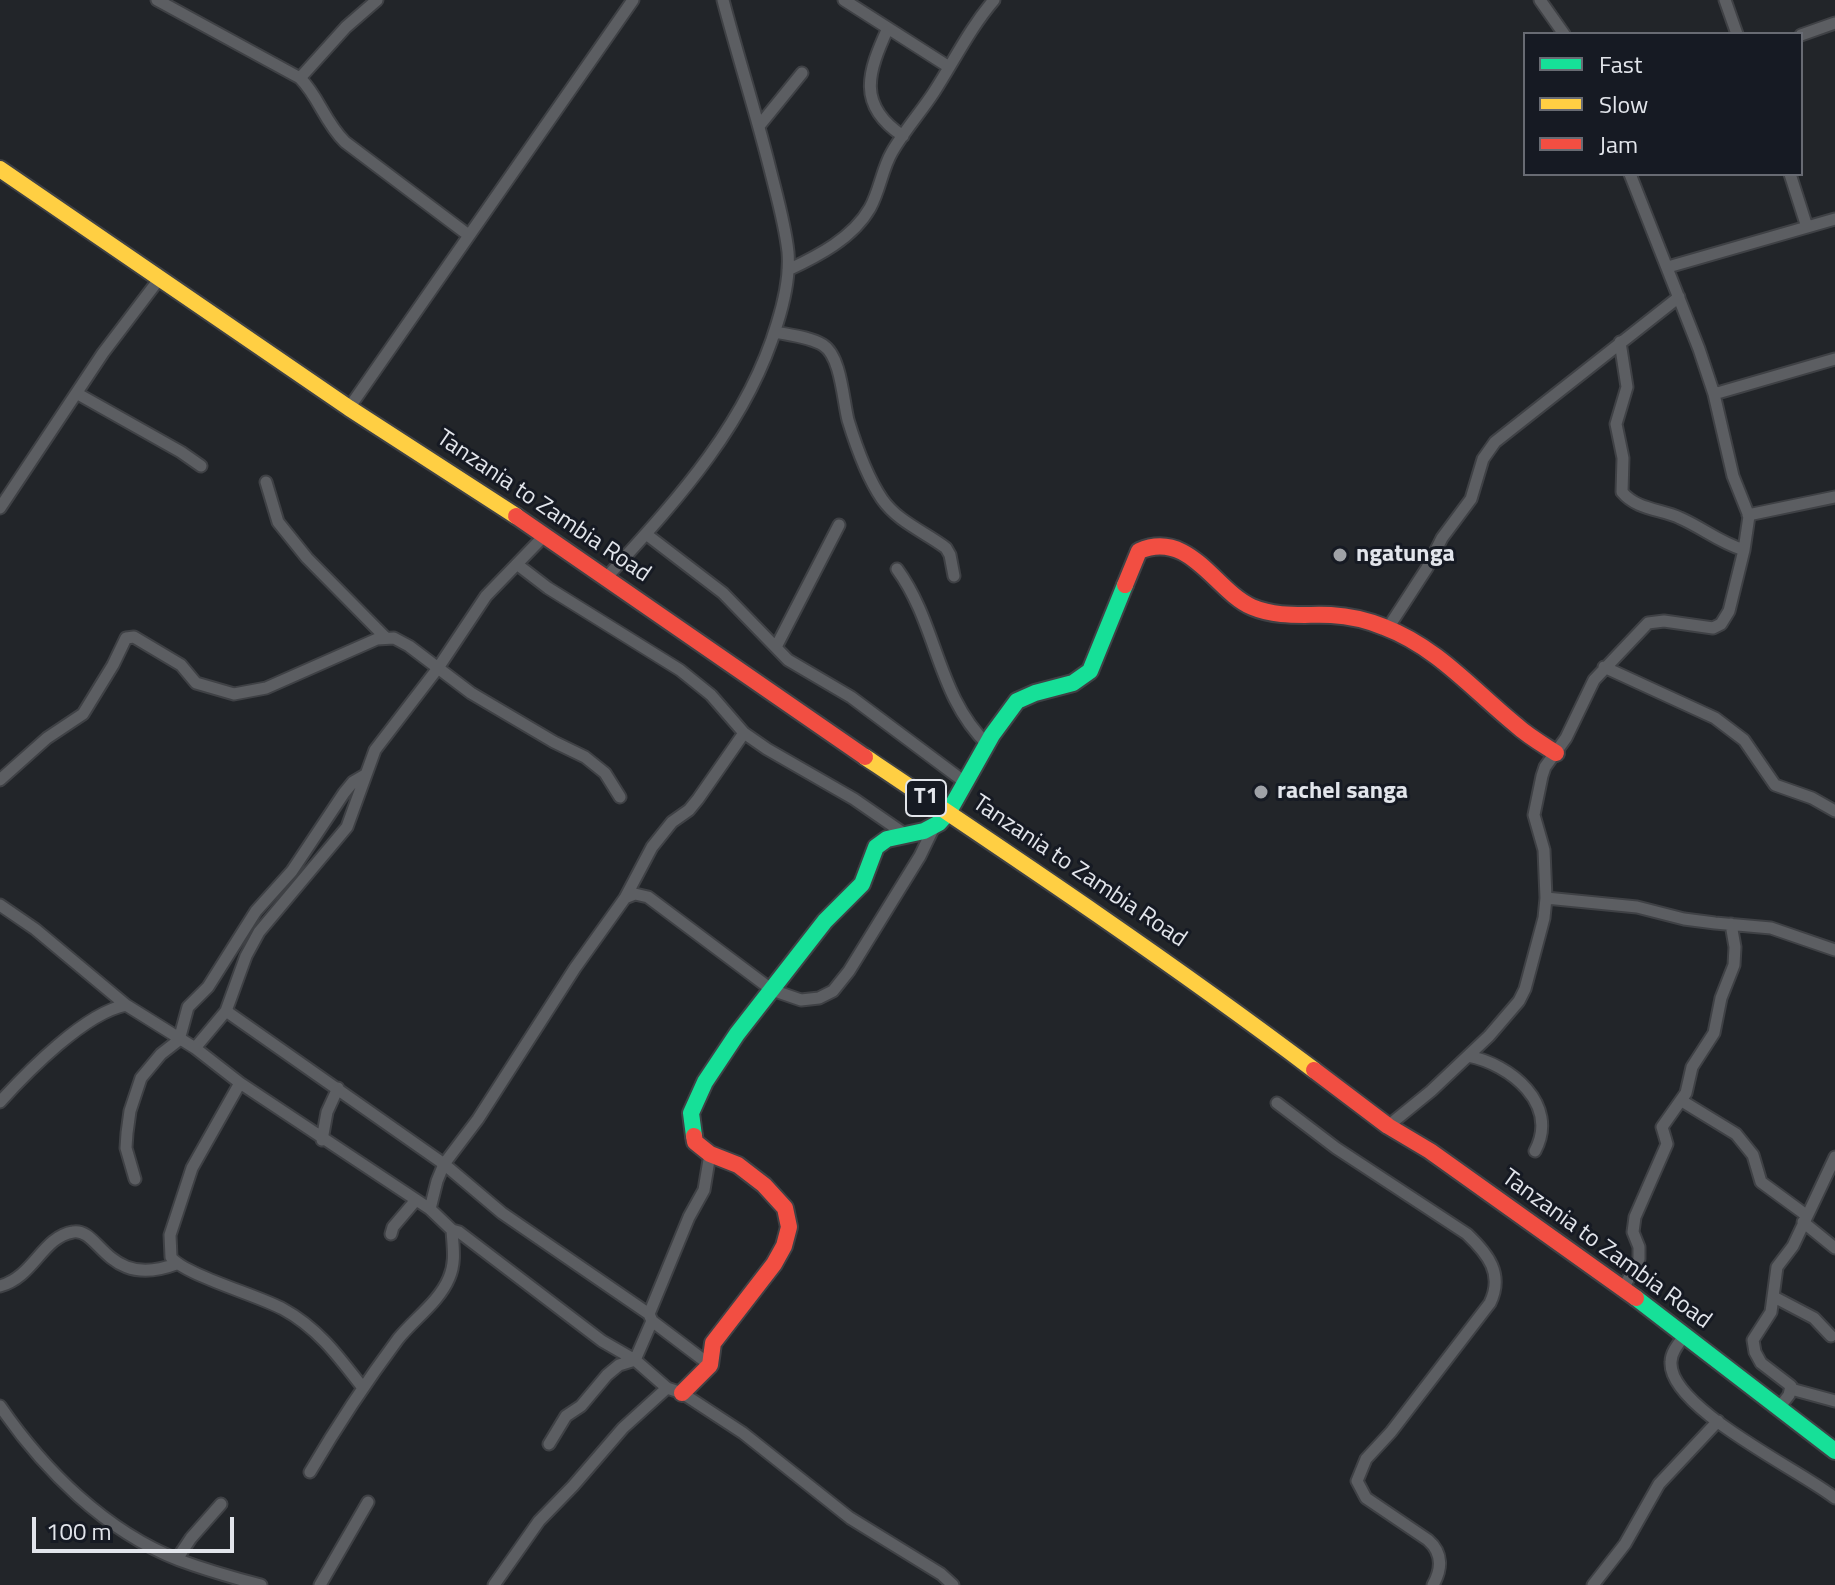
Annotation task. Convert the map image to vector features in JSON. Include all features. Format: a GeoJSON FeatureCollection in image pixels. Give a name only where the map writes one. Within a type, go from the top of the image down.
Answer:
{"type":"FeatureCollection","features":[{"type":"Feature","properties":{"kind":"main road","name":"Tanzania to Zambia Road"},"geometry":{"type":"LineString","coordinates":[[0,169],[349,408],[467,482],[948,813],[1095,910],[1215,995],[1388,1126],[1430,1151],[1623,1289],[1835,1451]]}},
{"type":"Feature","properties":{"kind":"main road"},"geometry":{"type":"LineString","coordinates":[[674,1391],[695,1383],[710,1365],[713,1343],[774,1264],[784,1246],[789,1227],[785,1208],[770,1190],[738,1165],[710,1154],[695,1142],[690,1118],[693,1107],[720,1058],[825,921],[862,884],[876,847],[887,839],[935,826],[948,813],[1017,700],[1032,692],[1075,683],[1090,671],[1133,561],[1145,547],[1165,547],[1202,564],[1242,601],[1264,611],[1283,616],[1339,616],[1388,628],[1412,640],[1463,675],[1514,724],[1556,753]]}},
{"type":"Feature","properties":{"kind":"street"},"geometry":{"type":"LineString","coordinates":[[157,0],[300,78],[330,127],[345,142],[467,234]]}},
{"type":"Feature","properties":{"kind":"street"},"geometry":{"type":"LineString","coordinates":[[300,78],[346,27],[377,0]]}},
{"type":"Feature","properties":{"kind":"street"},"geometry":{"type":"LineString","coordinates":[[349,408],[467,234],[633,0]]}},
{"type":"Feature","properties":{"kind":"street"},"geometry":{"type":"LineString","coordinates":[[606,578],[709,459],[740,410],[770,348],[781,312],[788,270],[783,223],[723,0]]}},
{"type":"Feature","properties":{"kind":"street"},"geometry":{"type":"LineString","coordinates":[[844,0],[949,67]]}},
{"type":"Feature","properties":{"kind":"street"},"geometry":{"type":"LineString","coordinates":[[1540,0],[1563,32]]}},
{"type":"Feature","properties":{"kind":"street"},"geometry":{"type":"LineString","coordinates":[[1725,0],[1736,32]]}},
{"type":"Feature","properties":{"kind":"street"},"geometry":{"type":"LineString","coordinates":[[788,270],[814,257],[858,225],[869,209],[888,160],[991,1]]}},
{"type":"Feature","properties":{"kind":"street"},"geometry":{"type":"LineString","coordinates":[[1803,34],[1835,23]]}},
{"type":"Feature","properties":{"kind":"street"},"geometry":{"type":"LineString","coordinates":[[888,28],[872,66],[869,92],[877,111],[891,128],[903,136]]}},
{"type":"Feature","properties":{"kind":"street"},"geometry":{"type":"LineString","coordinates":[[759,126],[802,73]]}},
{"type":"Feature","properties":{"kind":"street"},"geometry":{"type":"LineString","coordinates":[[1388,1126],[1468,1056],[1504,1018],[1525,989],[1544,918],[1546,898],[1544,850],[1534,815],[1545,767],[1556,753],[1584,697],[1604,667],[1650,622],[1664,621],[1706,629],[1721,624],[1733,597],[1748,515],[1733,476],[1714,394],[1631,176]]}},
{"type":"Feature","properties":{"kind":"street"},"geometry":{"type":"LineString","coordinates":[[1791,176],[1807,227]]}},
{"type":"Feature","properties":{"kind":"street"},"geometry":{"type":"LineString","coordinates":[[1668,267],[1835,219]]}},
{"type":"Feature","properties":{"kind":"street"},"geometry":{"type":"LineString","coordinates":[[0,508],[130,315],[160,278]]}},
{"type":"Feature","properties":{"kind":"street"},"geometry":{"type":"LineString","coordinates":[[1388,628],[1427,568],[1442,538],[1471,499],[1483,459],[1499,436],[1679,297]]}},
{"type":"Feature","properties":{"kind":"street"},"geometry":{"type":"LineString","coordinates":[[775,332],[822,344],[830,352],[836,363],[848,420],[872,481],[884,502],[898,517],[946,548],[954,576]]}},
{"type":"Feature","properties":{"kind":"street"},"geometry":{"type":"LineString","coordinates":[[1620,342],[1627,387],[1616,424],[1623,458],[1622,492],[1638,505],[1680,518],[1726,544],[1744,550]]}},
{"type":"Feature","properties":{"kind":"street"},"geometry":{"type":"LineString","coordinates":[[1714,394],[1835,359]]}},
{"type":"Feature","properties":{"kind":"street"},"geometry":{"type":"LineString","coordinates":[[78,394],[201,466]]}},
{"type":"Feature","properties":{"kind":"street"},"geometry":{"type":"LineString","coordinates":[[266,482],[278,522],[369,624],[385,637]]}},
{"type":"Feature","properties":{"kind":"street"},"geometry":{"type":"LineString","coordinates":[[1748,515],[1835,497]]}},
{"type":"Feature","properties":{"kind":"street"},"geometry":{"type":"LineString","coordinates":[[776,647],[839,525]]}},
{"type":"Feature","properties":{"kind":"street"},"geometry":{"type":"LineString","coordinates":[[646,534],[723,593],[788,660],[851,697],[966,783]]}},
{"type":"Feature","properties":{"kind":"street"},"geometry":{"type":"LineString","coordinates":[[195,1048],[226,1011],[246,956],[259,932],[347,827],[375,750],[438,668],[486,596],[544,536]]}},
{"type":"Feature","properties":{"kind":"street"},"geometry":{"type":"LineString","coordinates":[[518,565],[548,588],[680,670],[711,695],[744,733],[854,799],[906,835]]}},
{"type":"Feature","properties":{"kind":"street"},"geometry":{"type":"LineString","coordinates":[[897,569],[920,605],[939,665],[959,709],[988,745]]}},
{"type":"Feature","properties":{"kind":"street"},"geometry":{"type":"LineString","coordinates":[[0,780],[47,738],[83,714],[103,684],[126,638],[134,637],[177,662],[196,683],[243,694],[266,688],[385,637],[409,646],[471,693],[598,766],[620,797]]}},
{"type":"Feature","properties":{"kind":"street"},"geometry":{"type":"LineString","coordinates":[[1604,667],[1715,718],[1744,740],[1775,785],[1812,798],[1835,811]]}},
{"type":"Feature","properties":{"kind":"street"},"geometry":{"type":"LineString","coordinates":[[430,1209],[444,1164],[478,1119],[575,968],[625,898],[657,840],[698,799],[744,733]]}},
{"type":"Feature","properties":{"kind":"street"},"geometry":{"type":"LineString","coordinates":[[135,1179],[126,1148],[130,1111],[141,1078],[161,1054],[179,1040],[188,1007],[208,987],[256,911],[292,871],[344,793],[353,782],[365,775]]}},
{"type":"Feature","properties":{"kind":"street"},"geometry":{"type":"LineString","coordinates":[[625,898],[635,894],[648,897],[772,990],[801,1000],[819,998],[833,991],[849,971],[920,856],[935,826]]}},
{"type":"Feature","properties":{"kind":"street"},"geometry":{"type":"LineString","coordinates":[[1546,898],[1637,907],[1684,919],[1771,928],[1835,950]]}},
{"type":"Feature","properties":{"kind":"street"},"geometry":{"type":"LineString","coordinates":[[0,905],[35,929],[126,1005],[195,1048],[322,1140],[430,1209],[452,1230],[532,1285],[602,1341],[635,1360],[674,1391],[743,1433],[850,1518],[941,1574],[953,1585]]}},
{"type":"Feature","properties":{"kind":"street"},"geometry":{"type":"LineString","coordinates":[[1623,1289],[1639,1259],[1639,1247],[1633,1232],[1635,1217],[1667,1144],[1662,1127],[1682,1101],[1689,1086],[1692,1067],[1714,1033],[1721,998],[1732,973],[1735,953],[1731,924]]}},
{"type":"Feature","properties":{"kind":"street"},"geometry":{"type":"LineString","coordinates":[[0,1102],[30,1069],[57,1046],[109,1008],[126,1005]]}},
{"type":"Feature","properties":{"kind":"street"},"geometry":{"type":"LineString","coordinates":[[226,1011],[444,1164],[502,1213],[651,1318],[710,1365]]}},
{"type":"Feature","properties":{"kind":"street"},"geometry":{"type":"LineString","coordinates":[[1468,1056],[1507,1072],[1537,1102],[1543,1129],[1535,1151]]}},
{"type":"Feature","properties":{"kind":"street"},"geometry":{"type":"LineString","coordinates":[[240,1083],[188,1178],[169,1243],[170,1255],[176,1264],[296,1317],[325,1339],[363,1388]]}},
{"type":"Feature","properties":{"kind":"street"},"geometry":{"type":"LineString","coordinates":[[322,1140],[327,1112],[338,1088]]}},
{"type":"Feature","properties":{"kind":"street"},"geometry":{"type":"LineString","coordinates":[[1682,1101],[1736,1134],[1753,1155],[1761,1182],[1835,1248]]}},
{"type":"Feature","properties":{"kind":"street"},"geometry":{"type":"LineString","coordinates":[[1277,1103],[1336,1148],[1467,1234],[1482,1249],[1496,1272],[1496,1289],[1490,1303],[1391,1432],[1366,1459],[1357,1481],[1366,1498],[1437,1549],[1440,1564],[1433,1585]]}},
{"type":"Feature","properties":{"kind":"street"},"geometry":{"type":"LineString","coordinates":[[635,1360],[689,1217],[704,1190],[710,1154]]}},
{"type":"Feature","properties":{"kind":"street"},"geometry":{"type":"LineString","coordinates":[[1791,1389],[1789,1383],[1761,1363],[1754,1347],[1755,1337],[1771,1312],[1777,1267],[1793,1246],[1835,1157]]}},
{"type":"Feature","properties":{"kind":"street"},"geometry":{"type":"LineString","coordinates":[[391,1234],[404,1212],[416,1200]]}},
{"type":"Feature","properties":{"kind":"street"},"geometry":{"type":"LineString","coordinates":[[310,1472],[363,1388],[400,1337],[449,1280],[455,1263],[452,1230]]}},
{"type":"Feature","properties":{"kind":"street"},"geometry":{"type":"LineString","coordinates":[[0,1286],[17,1280],[55,1239],[77,1231],[87,1235],[106,1256],[135,1271],[151,1271],[176,1264]]}},
{"type":"Feature","properties":{"kind":"street"},"geometry":{"type":"LineString","coordinates":[[1774,1297],[1803,1311],[1831,1336]]}},
{"type":"Feature","properties":{"kind":"street"},"geometry":{"type":"LineString","coordinates":[[1685,1335],[1672,1356],[1673,1374],[1692,1399],[1758,1451],[1792,1468],[1835,1498]]}},
{"type":"Feature","properties":{"kind":"street"},"geometry":{"type":"LineString","coordinates":[[549,1444],[566,1416],[581,1406],[607,1375],[619,1365],[635,1360]]}},
{"type":"Feature","properties":{"kind":"street"},"geometry":{"type":"LineString","coordinates":[[1791,1389],[1835,1401]]}},
{"type":"Feature","properties":{"kind":"street"},"geometry":{"type":"LineString","coordinates":[[1779,1408],[1791,1389]]}},
{"type":"Feature","properties":{"kind":"street"},"geometry":{"type":"LineString","coordinates":[[494,1585],[539,1521],[623,1428],[674,1391]]}},
{"type":"Feature","properties":{"kind":"street"},"geometry":{"type":"LineString","coordinates":[[0,1406],[21,1437],[60,1479],[124,1530],[177,1559],[261,1585]]}},
{"type":"Feature","properties":{"kind":"street"},"geometry":{"type":"LineString","coordinates":[[1593,1585],[1625,1544],[1659,1484],[1718,1421]]}},
{"type":"Feature","properties":{"kind":"street"},"geometry":{"type":"LineString","coordinates":[[320,1585],[368,1502]]}},
{"type":"Feature","properties":{"kind":"street"},"geometry":{"type":"LineString","coordinates":[[177,1559],[221,1504]]}},
{"type":"Feature","properties":{"kind":"traffic: fast"},"geometry":{"type":"LineString","coordinates":[[694,1136],[691,1113],[705,1082],[737,1034],[825,921],[862,884],[876,847],[887,839],[924,831],[939,823],[948,813],[992,735],[1017,701],[1073,683],[1090,671],[1125,585]]}},
{"type":"Feature","properties":{"kind":"traffic: fast"},"geometry":{"type":"LineString","coordinates":[[1636,1298],[1835,1451]]}},
{"type":"Feature","properties":{"kind":"traffic: slow"},"geometry":{"type":"LineString","coordinates":[[0,169],[349,408],[516,516]]}},
{"type":"Feature","properties":{"kind":"traffic: slow"},"geometry":{"type":"LineString","coordinates":[[865,757],[1148,950],[1314,1070]]}},
{"type":"Feature","properties":{"kind":"traffic: jam"},"geometry":{"type":"LineString","coordinates":[[516,516],[865,757]]}},
{"type":"Feature","properties":{"kind":"traffic: jam"},"geometry":{"type":"LineString","coordinates":[[1125,585],[1139,551],[1157,546],[1173,548],[1201,565],[1252,607],[1281,614],[1344,616],[1384,627],[1438,658],[1521,729],[1556,753]]}},
{"type":"Feature","properties":{"kind":"traffic: jam"},"geometry":{"type":"LineString","coordinates":[[1314,1070],[1388,1126],[1430,1151],[1636,1298]]}},
{"type":"Feature","properties":{"kind":"traffic: jam"},"geometry":{"type":"LineString","coordinates":[[682,1393],[710,1365],[713,1343],[774,1264],[784,1246],[789,1227],[785,1208],[764,1185],[738,1165],[710,1154],[695,1142],[694,1136]]}},
{"type":"Feature","properties":{"kind":"place","name":"ngatunga"},"geometry":{"type":"Point","coordinates":[1340,555]}},
{"type":"Feature","properties":{"kind":"place","name":"rachel sanga"},"geometry":{"type":"Point","coordinates":[1261,792]}}]}
